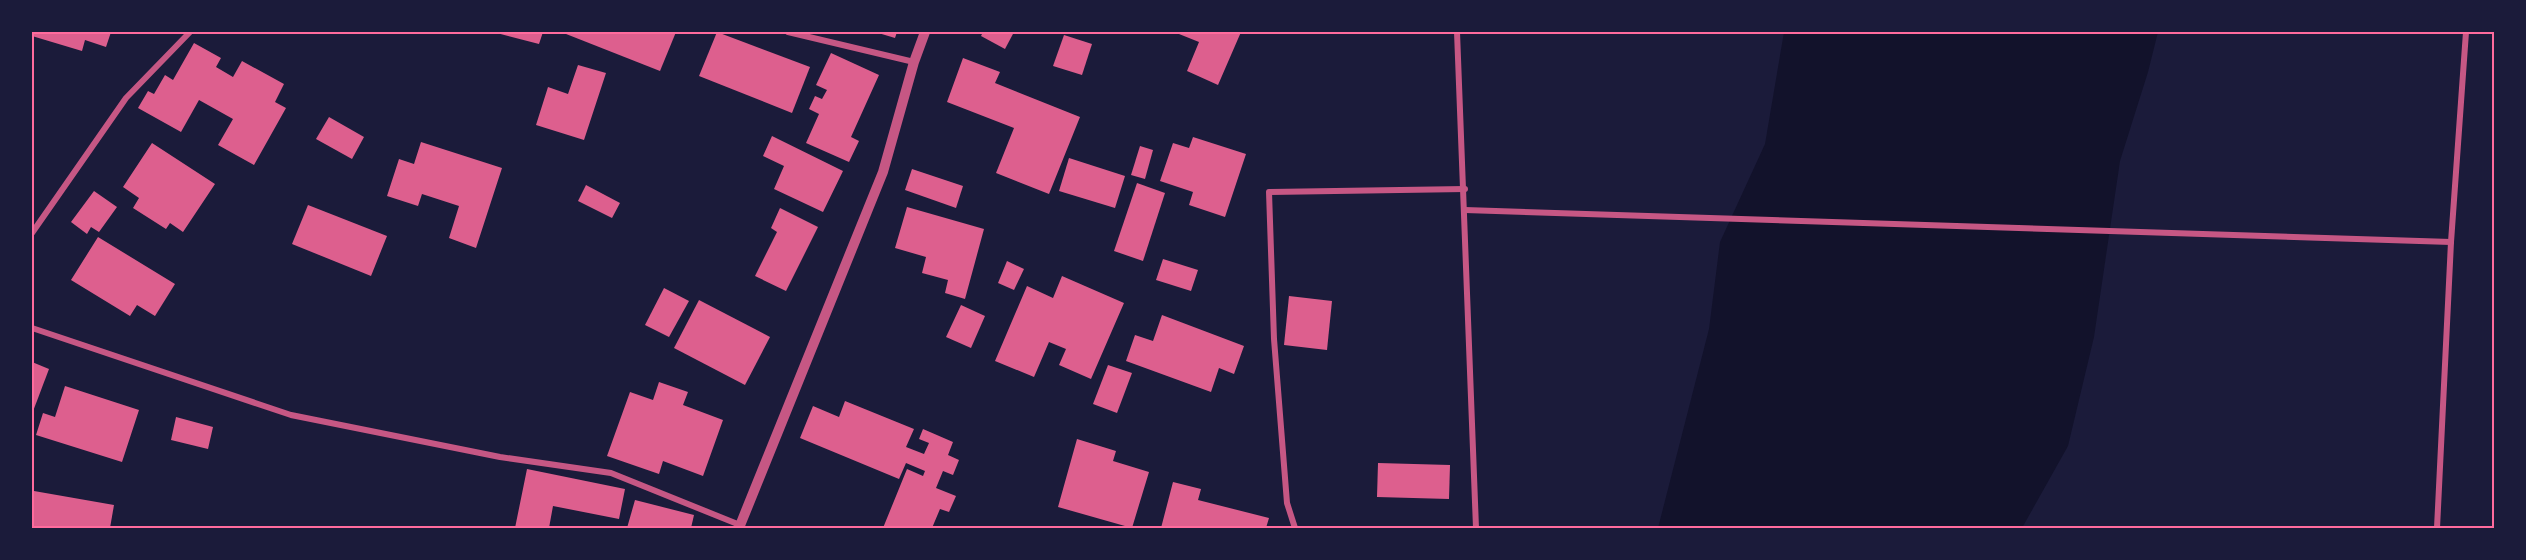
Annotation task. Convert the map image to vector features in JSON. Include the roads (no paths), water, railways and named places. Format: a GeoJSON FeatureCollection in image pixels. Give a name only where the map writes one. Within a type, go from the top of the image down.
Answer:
{"type":"FeatureCollection","features":[{"type":"Feature","properties":{"kind":"street"},"geometry":{"type":"LineString","coordinates":[[32,233],[126,98],[190,32]]}},
{"type":"Feature","properties":{"kind":"street"},"geometry":{"type":"LineString","coordinates":[[788,32],[914,62]]}},
{"type":"Feature","properties":{"kind":"street"},"geometry":{"type":"LineString","coordinates":[[32,328],[291,415],[500,457],[611,473],[739,527],[883,172],[914,62],[925,32]]}},
{"type":"Feature","properties":{"kind":"street"},"geometry":{"type":"LineString","coordinates":[[1458,32],[1476,528]]}},
{"type":"Feature","properties":{"kind":"street"},"geometry":{"type":"LineString","coordinates":[[2437,528],[2451,242],[2466,32]]}},
{"type":"Feature","properties":{"kind":"street"},"geometry":{"type":"LineString","coordinates":[[1295,528],[1287,503],[1274,339],[1269,192],[1465,189]]}},
{"type":"Feature","properties":{"kind":"street"},"geometry":{"type":"LineString","coordinates":[[1465,210],[2451,242]]}}]}
